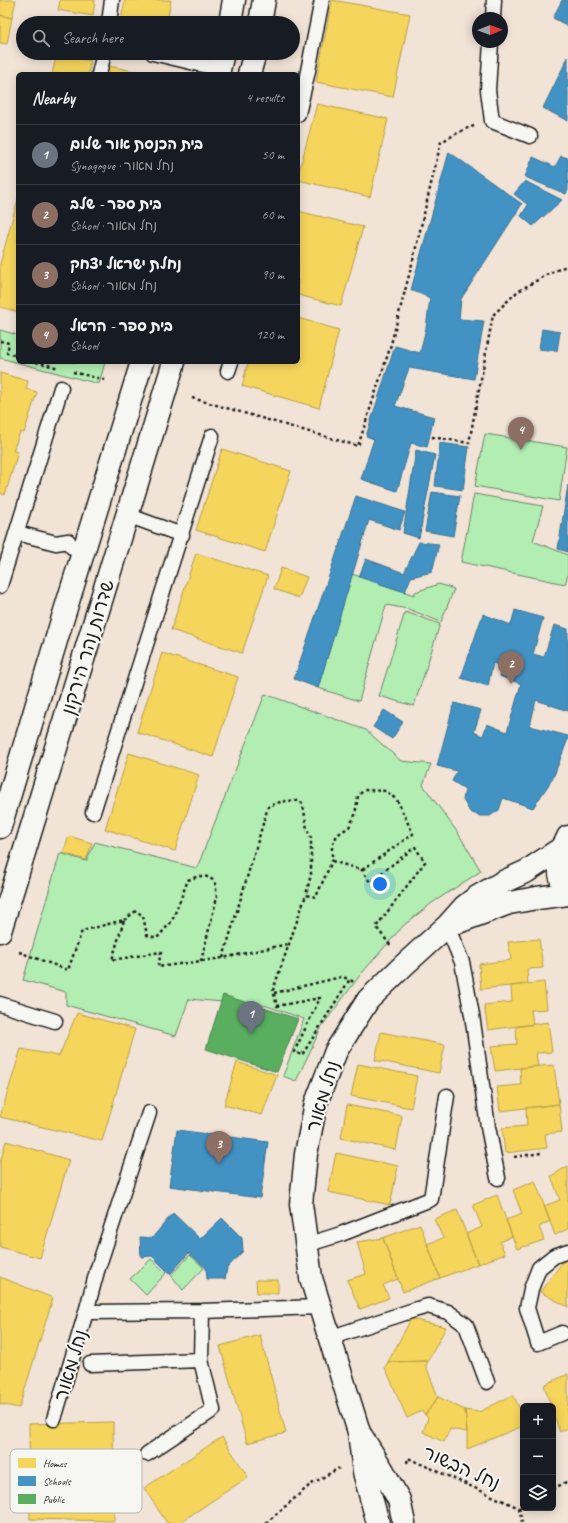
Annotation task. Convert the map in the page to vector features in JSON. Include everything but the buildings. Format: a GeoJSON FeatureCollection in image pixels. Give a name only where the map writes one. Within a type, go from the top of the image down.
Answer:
{"type":"FeatureCollection","features":[{"type":"Feature","properties":{"kind":"main road"},"geometry":{"type":"LineString","coordinates":[[231,16],[234,0]]}},
{"type":"Feature","properties":{"kind":"main road"},"geometry":{"type":"LineString","coordinates":[[261,16],[264,0]]}},
{"type":"Feature","properties":{"kind":"main road"},"geometry":{"type":"LineString","coordinates":[[250,72],[253,60]]}},
{"type":"Feature","properties":{"kind":"main road","name":"שדרות נהר הירקון"},"geometry":{"type":"LineString","coordinates":[[0,827],[141,364]]}},
{"type":"Feature","properties":{"kind":"main road","name":"שדרות נהר הירקון"},"geometry":{"type":"LineString","coordinates":[[0,931],[173,364]]}},
{"type":"Feature","properties":{"kind":"main road"},"geometry":{"type":"LineString","coordinates":[[565,843],[559,866],[560,880],[568,894]]}},
{"type":"Feature","properties":{"kind":"main road","name":"נחל מאור"},"geometry":{"type":"LineString","coordinates":[[378,1523],[364,1472],[359,1432],[310,1278],[300,1204],[306,1154],[316,1103],[336,1051],[368,1000],[404,964],[447,926],[464,907],[503,882],[527,871],[565,843]]}},
{"type":"Feature","properties":{"kind":"main road","name":"נחל מאור"},"geometry":{"type":"LineString","coordinates":[[447,926],[509,903],[568,894]]}},
{"type":"Feature","properties":{"kind":"main road","name":"נחל מאור"},"geometry":{"type":"LineString","coordinates":[[359,1432],[399,1500],[404,1523]]}},
{"type":"Feature","properties":{"kind":"lane"},"geometry":{"type":"LineString","coordinates":[[110,16],[112,0]]}},
{"type":"Feature","properties":{"kind":"lane"},"geometry":{"type":"LineString","coordinates":[[300,105],[322,0]]}},
{"type":"Feature","properties":{"kind":"lane"},"geometry":{"type":"LineString","coordinates":[[493,12],[494,0]]}},
{"type":"Feature","properties":{"kind":"lane"},"geometry":{"type":"LineString","coordinates":[[491,48],[488,90],[492,121],[530,136]]}},
{"type":"Feature","properties":{"kind":"lane"},"geometry":{"type":"LineString","coordinates":[[99,72],[102,60]]}},
{"type":"Feature","properties":{"kind":"lane"},"geometry":{"type":"LineString","coordinates":[[192,60],[220,65]]}},
{"type":"Feature","properties":{"kind":"lane"},"geometry":{"type":"LineString","coordinates":[[0,586],[61,388]]}},
{"type":"Feature","properties":{"kind":"lane"},"geometry":{"type":"LineString","coordinates":[[93,812],[182,535],[212,436]]}},
{"type":"Feature","properties":{"kind":"lane"},"geometry":{"type":"LineString","coordinates":[[127,515],[182,535]]}},
{"type":"Feature","properties":{"kind":"lane"},"geometry":{"type":"LineString","coordinates":[[17,533],[56,543],[68,541],[72,547],[84,550]]}},
{"type":"Feature","properties":{"kind":"lane"},"geometry":{"type":"LineString","coordinates":[[447,926],[462,962],[472,1015],[488,1127],[498,1178]]}},
{"type":"Feature","properties":{"kind":"lane"},"geometry":{"type":"LineString","coordinates":[[0,1004],[55,1021]]}},
{"type":"Feature","properties":{"kind":"lane"},"geometry":{"type":"LineString","coordinates":[[306,1245],[341,1234],[431,1199],[448,1096]]}},
{"type":"Feature","properties":{"kind":"lane","name":"נחל מאור"},"geometry":{"type":"LineString","coordinates":[[54,1418],[97,1271],[149,1113]]}},
{"type":"Feature","properties":{"kind":"lane"},"geometry":{"type":"LineString","coordinates":[[562,1333],[538,1343],[527,1308],[531,1289],[539,1268],[554,1256],[568,1251]]}},
{"type":"Feature","properties":{"kind":"lane","name":"נחל מאור"},"geometry":{"type":"LineString","coordinates":[[86,1312],[202,1311],[319,1306]]}},
{"type":"Feature","properties":{"kind":"lane"},"geometry":{"type":"LineString","coordinates":[[329,1338],[428,1306],[448,1312],[466,1325],[487,1382]]}},
{"type":"Feature","properties":{"kind":"lane"},"geometry":{"type":"LineString","coordinates":[[147,1454],[213,1410],[201,1360],[202,1311]]}},
{"type":"Feature","properties":{"kind":"lane"},"geometry":{"type":"LineString","coordinates":[[90,1364],[201,1360]]}},
{"type":"Feature","properties":{"kind":"path"},"geometry":{"type":"LineString","coordinates":[[192,398],[358,446],[390,348],[441,142],[465,128],[492,121]]}},
{"type":"Feature","properties":{"kind":"path"},"geometry":{"type":"LineString","coordinates":[[432,437],[469,443],[493,315],[517,292],[546,275],[568,265]]}},
{"type":"Feature","properties":{"kind":"path"},"geometry":{"type":"LineString","coordinates":[[0,341],[9,343],[7,353],[16,355]]}},
{"type":"Feature","properties":{"kind":"path"},"geometry":{"type":"LineString","coordinates":[[306,895],[316,897],[332,861],[332,846],[337,834],[349,827],[355,815],[358,796],[364,790],[386,791],[397,800],[412,834],[362,870]]}},
{"type":"Feature","properties":{"kind":"path"},"geometry":{"type":"LineString","coordinates":[[223,958],[268,807],[278,802],[291,800],[301,801],[307,829],[311,838],[311,874],[306,895],[288,943],[274,994],[278,1006],[320,998],[294,1052],[302,1055],[350,979]]}},
{"type":"Feature","properties":{"kind":"path"},"geometry":{"type":"LineString","coordinates":[[332,861],[362,870],[370,882],[415,847],[425,862],[376,927],[404,964]]}},
{"type":"Feature","properties":{"kind":"path"},"geometry":{"type":"LineString","coordinates":[[19,952],[68,970],[82,931],[124,920],[136,911],[143,916],[147,935],[157,938],[172,921],[188,880],[199,876],[209,877],[215,882],[217,897],[202,961]]}},
{"type":"Feature","properties":{"kind":"path"},"geometry":{"type":"LineString","coordinates":[[124,920],[112,960],[161,952],[158,967],[223,958],[288,943]]}},
{"type":"Feature","properties":{"kind":"path"},"geometry":{"type":"LineString","coordinates":[[274,994],[341,977],[350,979],[354,983]]}},
{"type":"Feature","properties":{"kind":"path"},"geometry":{"type":"LineString","coordinates":[[494,1160],[541,1153]]}},
{"type":"Feature","properties":{"kind":"path"},"geometry":{"type":"LineString","coordinates":[[266,1523],[310,1485],[362,1455]]}},
{"type":"Feature","properties":{"kind":"path","name":"נחל הבשור"},"geometry":{"type":"LineString","coordinates":[[406,1465],[408,1458],[519,1508]]}},
{"type":"Feature","properties":{"kind":"path"},"geometry":{"type":"LineString","coordinates":[[556,1487],[568,1481]]}},
{"type":"Feature","properties":{"kind":"path"},"geometry":{"type":"LineString","coordinates":[[519,1508],[522,1520],[521,1523]]}},
{"type":"Feature","properties":{"kind":"green space"},"geometry":{"type":"Polygon","coordinates":[[[0,330],[16,334],[16,362],[0,358],[0,330]]]}},
{"type":"Feature","properties":{"kind":"green space"},"geometry":{"type":"Polygon","coordinates":[[[23,364],[104,364],[99,384],[23,364]]]}},
{"type":"Feature","properties":{"kind":"green space"},"geometry":{"type":"Polygon","coordinates":[[[485,434],[567,447],[559,501],[475,486],[485,434]]]}},
{"type":"Feature","properties":{"kind":"green space"},"geometry":{"type":"Polygon","coordinates":[[[474,494],[543,506],[533,541],[568,555],[568,574],[565,584],[461,562],[474,494]]]}},
{"type":"Feature","properties":{"kind":"green space"},"geometry":{"type":"Polygon","coordinates":[[[352,574],[414,595],[415,592],[439,584],[454,589],[441,622],[408,609],[386,605],[359,701],[318,688],[352,574]]]}},
{"type":"Feature","properties":{"kind":"green space"},"geometry":{"type":"Polygon","coordinates":[[[405,612],[440,624],[414,706],[379,696],[405,612]]]}},
{"type":"Feature","properties":{"kind":"green space"},"geometry":{"type":"Polygon","coordinates":[[[265,694],[366,730],[401,761],[431,764],[423,785],[458,833],[481,871],[432,903],[403,926],[361,974],[322,1026],[296,1081],[283,1076],[304,1019],[267,1006],[189,999],[176,1036],[66,1005],[66,992],[23,980],[60,853],[86,861],[95,842],[197,868],[265,694]]]}},
{"type":"Feature","properties":{"kind":"green space"},"geometry":{"type":"Polygon","coordinates":[[[190,1255],[204,1268],[183,1290],[171,1275],[190,1255]]]}},
{"type":"Feature","properties":{"kind":"green space"},"geometry":{"type":"Polygon","coordinates":[[[151,1259],[166,1273],[146,1295],[130,1279],[151,1259]]]}},
{"type":"Feature","properties":{"kind":"place","name":"בית ספר - הראל"},"geometry":{"type":"Point","coordinates":[521,450]}},
{"type":"Feature","properties":{"kind":"place","name":"בית ספר - שלב"},"geometry":{"type":"Point","coordinates":[511,684]}},
{"type":"Feature","properties":{"kind":"place","name":"בית הכנסת אור שלום"},"geometry":{"type":"Point","coordinates":[251,1034]}},
{"type":"Feature","properties":{"kind":"place","name":"נחלת ישראל יצחק"},"geometry":{"type":"Point","coordinates":[219,1164]}}]}
